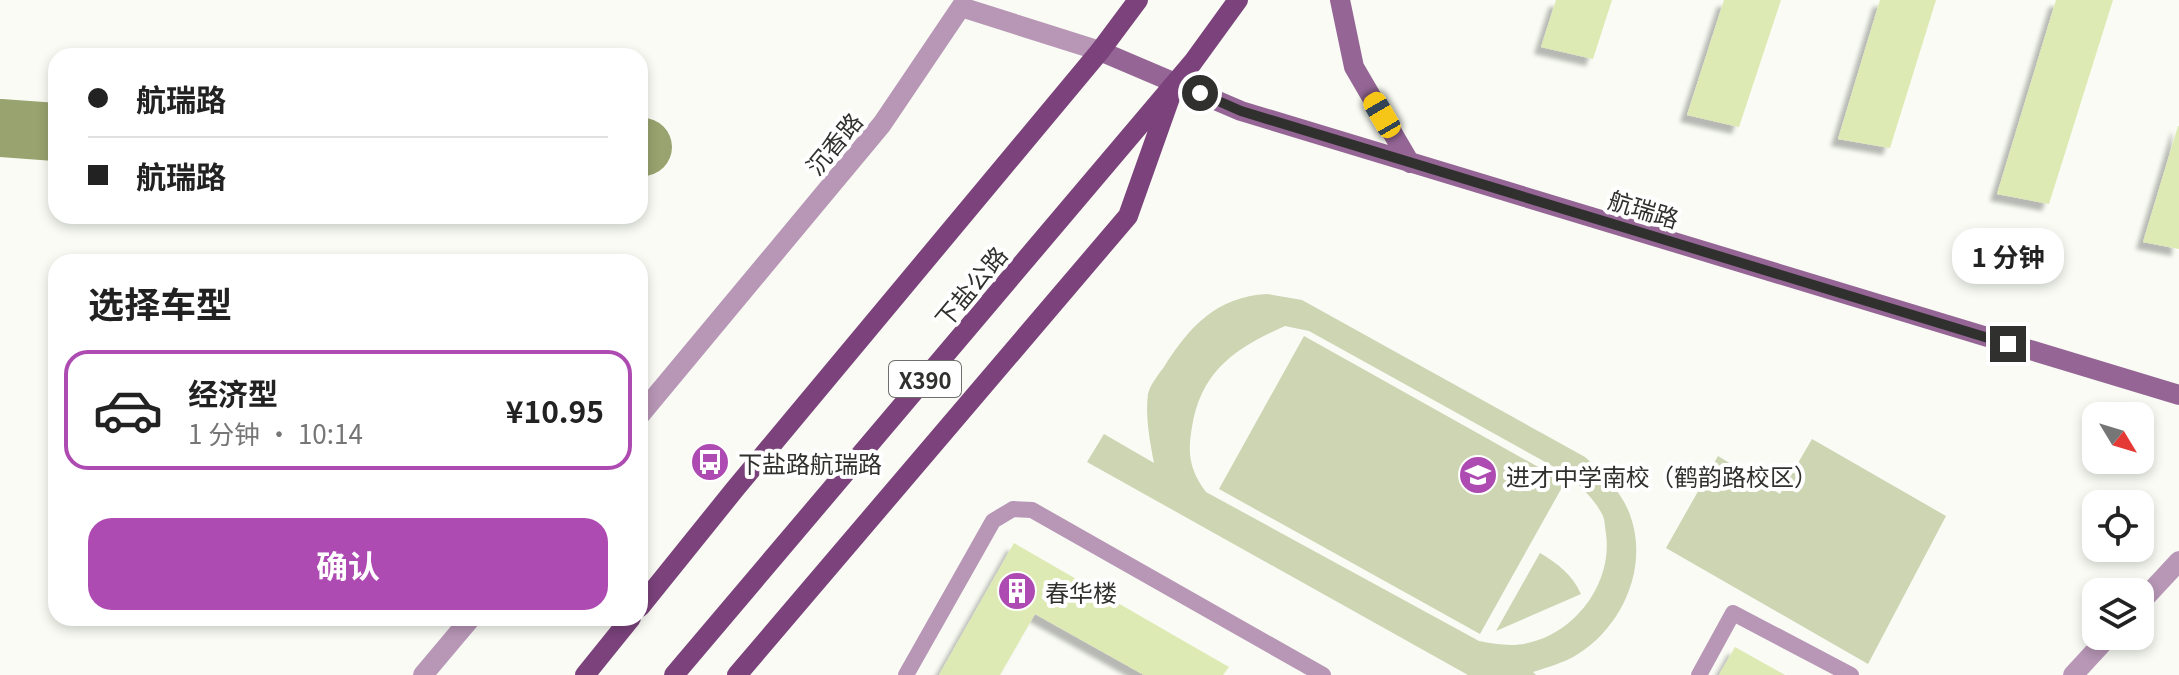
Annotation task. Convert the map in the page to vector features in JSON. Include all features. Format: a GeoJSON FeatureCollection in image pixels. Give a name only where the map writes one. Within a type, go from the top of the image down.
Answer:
{"type":"FeatureCollection","features":[{"type":"Feature","properties":{"kind":"main road"},"geometry":{"type":"LineString","coordinates":[[648,597],[1100,51],[1138,0]]}},
{"type":"Feature","properties":{"kind":"main road","name":"下盐公路"},"geometry":{"type":"LineString","coordinates":[[674,675],[1176,82],[1238,0]]}},
{"type":"Feature","properties":{"kind":"main road"},"geometry":{"type":"LineString","coordinates":[[737,675],[1128,216],[1176,82]]}},
{"type":"Feature","properties":{"kind":"main road"},"geometry":{"type":"LineString","coordinates":[[585,675],[625,626]]}},
{"type":"Feature","properties":{"kind":"street"},"geometry":{"type":"LineString","coordinates":[[1340,0],[1354,67],[1410,163]]}},
{"type":"Feature","properties":{"kind":"street","name":"沉香路"},"geometry":{"type":"LineString","coordinates":[[648,405],[882,124],[957,2],[1100,51]]}},
{"type":"Feature","properties":{"kind":"street","name":"航瑞路"},"geometry":{"type":"LineString","coordinates":[[1100,51],[1241,111],[2179,395]]}},
{"type":"Feature","properties":{"kind":"street"},"geometry":{"type":"LineString","coordinates":[[2154,588],[2179,561]]}},
{"type":"Feature","properties":{"kind":"street"},"geometry":{"type":"LineString","coordinates":[[423,675],[464,626]]}},
{"type":"Feature","properties":{"kind":"street"},"geometry":{"type":"LineString","coordinates":[[2073,675],[2096,650]]}},
{"type":"Feature","properties":{"kind":"lane"},"geometry":{"type":"LineString","coordinates":[[906,675],[993,521],[1013,509],[1032,510],[1323,675]]}},
{"type":"Feature","properties":{"kind":"lane"},"geometry":{"type":"LineString","coordinates":[[1699,675],[1733,613],[1851,675]]}},
{"type":"Feature","properties":{"kind":"green space"},"geometry":{"type":"Polygon","coordinates":[[[1267,294],[1302,300],[1585,457],[1624,502],[1636,540],[1633,578],[1627,596],[1607,629],[1578,654],[1533,672],[1536,675],[1468,675],[1087,462],[1104,434],[1154,463],[1147,411],[1152,384],[1194,327],[1219,308],[1249,296],[1267,294]],[[1285,326],[1267,334],[1236,353],[1212,376],[1197,407],[1190,446],[1193,469],[1206,492],[1479,641],[1510,645],[1528,643],[1545,637],[1576,617],[1597,587],[1607,552],[1604,518],[1587,493],[1567,474],[1309,331],[1285,326]]]}},
{"type":"Feature","properties":{"kind":"green space"},"geometry":{"type":"Polygon","coordinates":[[[1304,336],[1565,482],[1480,634],[1219,489],[1304,336]]]}},
{"type":"Feature","properties":{"kind":"green space"},"geometry":{"type":"Polygon","coordinates":[[[1812,439],[1946,516],[1868,664],[1666,548],[1718,456],[1780,494],[1812,439]]]}},
{"type":"Feature","properties":{"kind":"green space"},"geometry":{"type":"Polygon","coordinates":[[[1540,553],[1564,570],[1581,594],[1496,631],[1540,553]]]}},
{"type":"Feature","properties":{"kind":"building"},"geometry":{"type":"Polygon","coordinates":[[[1556,0],[1612,0],[1593,59],[1541,47],[1556,0]]]}},
{"type":"Feature","properties":{"kind":"building"},"geometry":{"type":"Polygon","coordinates":[[[1724,0],[1781,0],[1739,127],[1687,115],[1724,0]]]}},
{"type":"Feature","properties":{"kind":"building"},"geometry":{"type":"Polygon","coordinates":[[[1880,0],[1936,0],[1890,148],[1838,139],[1880,0]]]}},
{"type":"Feature","properties":{"kind":"building"},"geometry":{"type":"Polygon","coordinates":[[[2056,0],[2113,0],[2049,204],[1997,194],[2056,0]]]}},
{"type":"Feature","properties":{"kind":"building"},"geometry":{"type":"Polygon","coordinates":[[[2179,126],[2179,249],[2143,242],[2179,126]]]}},
{"type":"Feature","properties":{"kind":"building"},"geometry":{"type":"Polygon","coordinates":[[[1014,543],[1229,667],[1223,675],[1144,675],[1035,614],[1000,675],[939,675],[1014,543]]]}},
{"type":"Feature","properties":{"kind":"building"},"geometry":{"type":"Polygon","coordinates":[[[1735,647],[1785,675],[1719,675],[1735,647]]]}},
{"type":"Feature","properties":{"kind":"waterway"},"geometry":{"type":"LineString","coordinates":[[0,128],[48,131]]}},
{"type":"Feature","properties":{"kind":"place","name":"下盐路航瑞路"},"geometry":{"type":"Point","coordinates":[710,462]}},
{"type":"Feature","properties":{"kind":"place","name":"进才中学南校（鹤韵路校区）"},"geometry":{"type":"Point","coordinates":[1478,475]}},
{"type":"Feature","properties":{"kind":"place","name":"春华楼"},"geometry":{"type":"Point","coordinates":[1017,591]}},
{"type":"Feature","properties":{"kind":"route"},"geometry":{"type":"LineString","coordinates":[[1200,93],[1241,111],[2008,344]]}}]}
